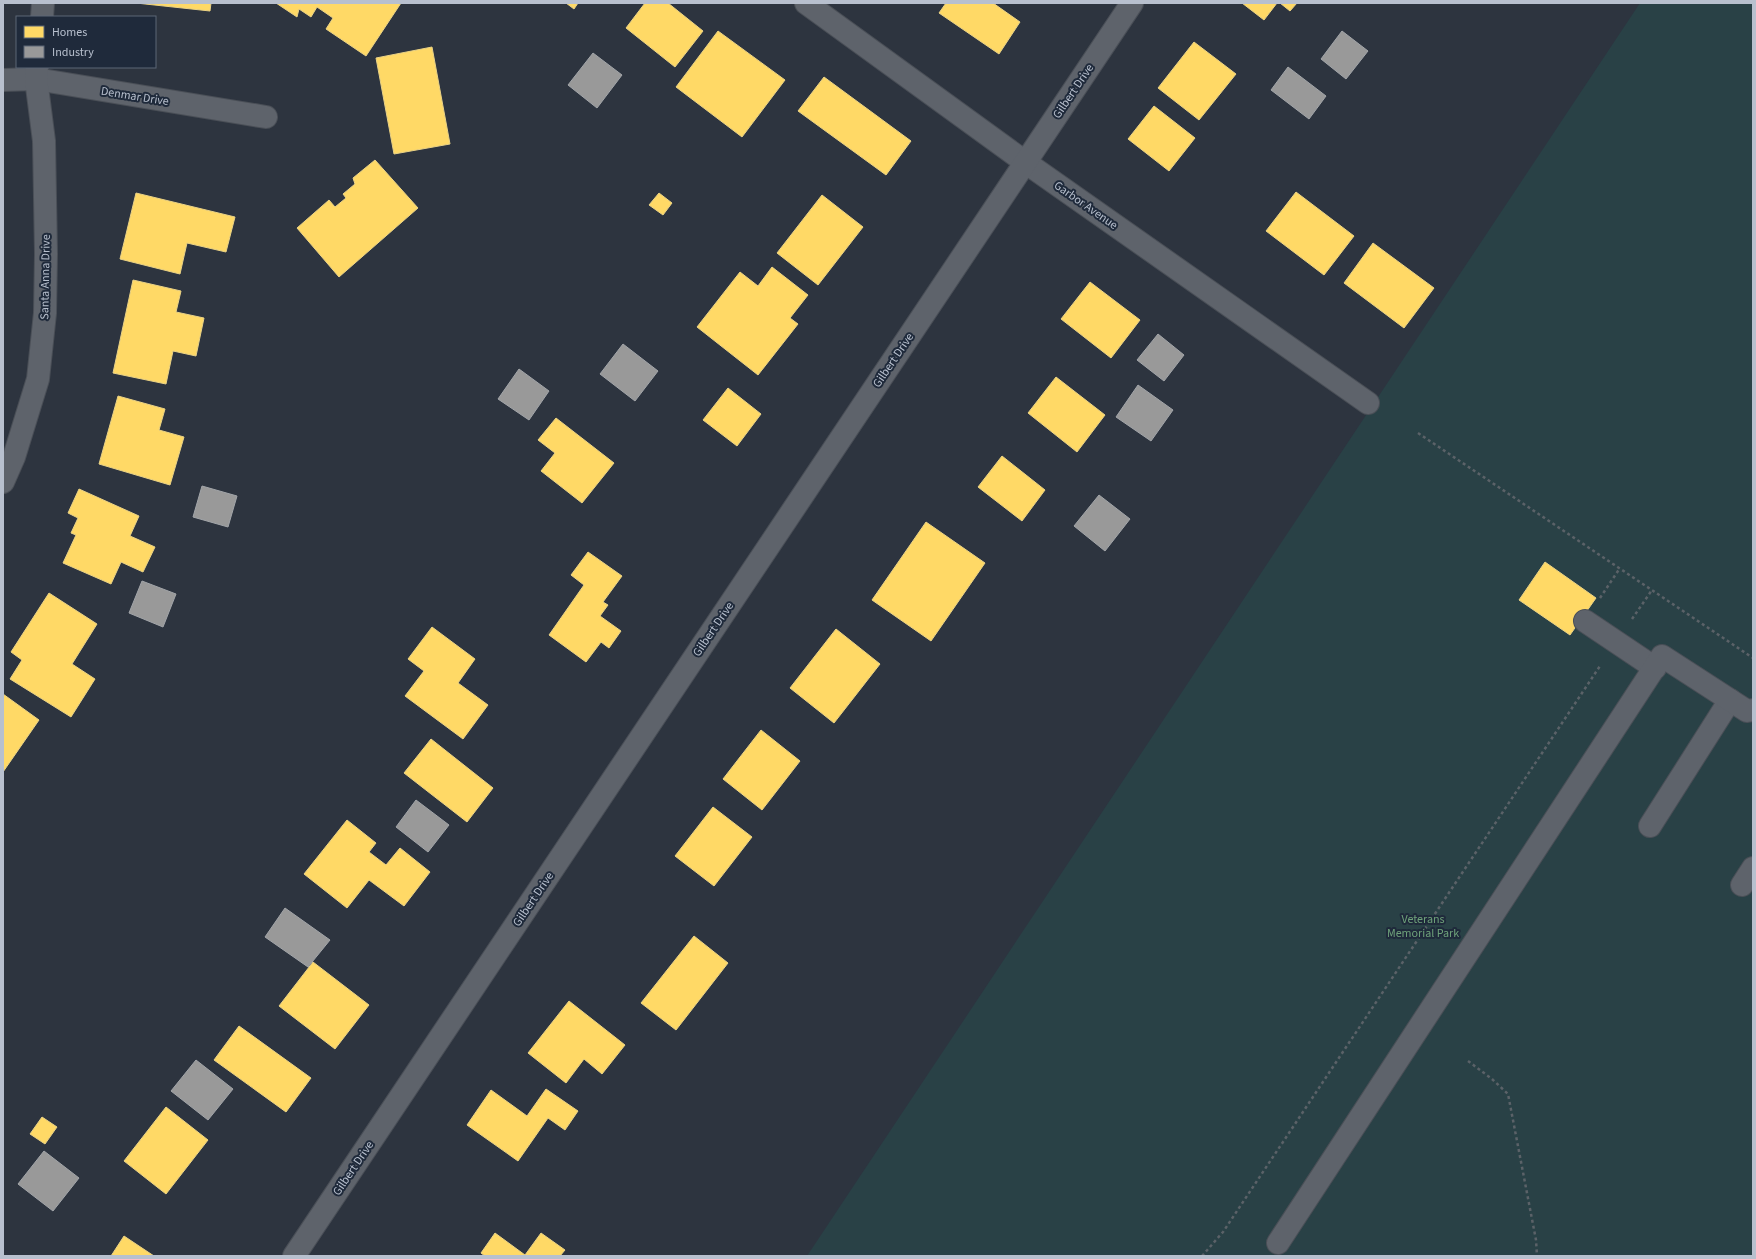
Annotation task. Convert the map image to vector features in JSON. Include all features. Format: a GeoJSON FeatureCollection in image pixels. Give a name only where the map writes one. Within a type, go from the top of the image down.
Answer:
{"type":"FeatureCollection","features":[{"type":"Feature","properties":{"kind":"street"},"geometry":{"type":"LineString","coordinates":[[42,16],[43,3]]}},
{"type":"Feature","properties":{"kind":"street","name":"Garbor Avenue"},"geometry":{"type":"LineString","coordinates":[[806,3],[1025,162],[1368,403]]}},
{"type":"Feature","properties":{"kind":"street","name":"Gilbert Drive"},"geometry":{"type":"LineString","coordinates":[[294,1256],[1132,3]]}},
{"type":"Feature","properties":{"kind":"street","name":"Denmar Drive"},"geometry":{"type":"LineString","coordinates":[[3,80],[36,73],[266,117]]}},
{"type":"Feature","properties":{"kind":"street","name":"Santa Anna Drive"},"geometry":{"type":"LineString","coordinates":[[3,482],[14,457],[38,379],[45,314],[46,254],[44,141],[36,73]]}},
{"type":"Feature","properties":{"kind":"street"},"geometry":{"type":"LineString","coordinates":[[1585,621],[1654,668]]}},
{"type":"Feature","properties":{"kind":"street"},"geometry":{"type":"LineString","coordinates":[[1278,1243],[1662,656],[1747,711],[1753,710]]}},
{"type":"Feature","properties":{"kind":"street"},"geometry":{"type":"LineString","coordinates":[[1650,826],[1730,700]]}},
{"type":"Feature","properties":{"kind":"path"},"geometry":{"type":"LineString","coordinates":[[1418,434],[1753,658]]}},
{"type":"Feature","properties":{"kind":"path"},"geometry":{"type":"LineString","coordinates":[[1585,621],[1620,568]]}},
{"type":"Feature","properties":{"kind":"path"},"geometry":{"type":"LineString","coordinates":[[1202,1256],[1223,1232],[1652,590]]}},
{"type":"Feature","properties":{"kind":"path"},"geometry":{"type":"LineString","coordinates":[[1468,1061],[1492,1079],[1508,1094],[1534,1226],[1537,1256]]}},
{"type":"Feature","properties":{"kind":"green space","name":"Veterans Memorial Park"},"geometry":{"type":"Polygon","coordinates":[[[1640,3],[1753,3],[1753,1256],[807,1256],[1640,3]]]}},
{"type":"Feature","properties":{"kind":"building: Homes"},"geometry":{"type":"Polygon","coordinates":[[[136,3],[211,3],[210,11],[136,3]]]}},
{"type":"Feature","properties":{"kind":"building: Homes"},"geometry":{"type":"Polygon","coordinates":[[[276,3],[401,3],[366,56],[326,29],[333,18],[317,7],[311,17],[299,9],[297,17],[276,3]]]}},
{"type":"Feature","properties":{"kind":"building: Homes"},"geometry":{"type":"Polygon","coordinates":[[[566,3],[578,3],[574,9],[566,3]]]}},
{"type":"Feature","properties":{"kind":"building: Homes"},"geometry":{"type":"Polygon","coordinates":[[[645,3],[668,3],[703,31],[675,67],[626,28],[645,3]]]}},
{"type":"Feature","properties":{"kind":"building: Homes"},"geometry":{"type":"Polygon","coordinates":[[[946,3],[993,3],[1020,22],[999,54],[939,13],[946,3]]]}},
{"type":"Feature","properties":{"kind":"building: Homes"},"geometry":{"type":"Polygon","coordinates":[[[1242,3],[1277,3],[1264,20],[1242,3]]]}},
{"type":"Feature","properties":{"kind":"building: Homes"},"geometry":{"type":"Polygon","coordinates":[[[1280,3],[1297,3],[1290,11],[1280,3]]]}},
{"type":"Feature","properties":{"kind":"building: Homes"},"geometry":{"type":"Polygon","coordinates":[[[718,31],[785,80],[742,137],[676,87],[718,31]]]}},
{"type":"Feature","properties":{"kind":"building: Homes"},"geometry":{"type":"Polygon","coordinates":[[[1194,42],[1236,74],[1199,120],[1158,88],[1194,42]]]}},
{"type":"Feature","properties":{"kind":"building: Homes"},"geometry":{"type":"Polygon","coordinates":[[[432,47],[450,144],[394,154],[376,58],[432,47]]]}},
{"type":"Feature","properties":{"kind":"building: Homes"},"geometry":{"type":"Polygon","coordinates":[[[824,77],[911,141],[886,175],[798,111],[824,77]]]}},
{"type":"Feature","properties":{"kind":"building: Homes"},"geometry":{"type":"Polygon","coordinates":[[[1154,106],[1195,138],[1169,171],[1128,139],[1154,106]]]}},
{"type":"Feature","properties":{"kind":"building: Homes"},"geometry":{"type":"Polygon","coordinates":[[[375,160],[418,208],[339,277],[297,228],[329,200],[335,207],[346,198],[343,194],[355,184],[353,178],[375,160]]]}},
{"type":"Feature","properties":{"kind":"building: Homes"},"geometry":{"type":"Polygon","coordinates":[[[1296,192],[1354,236],[1324,275],[1266,231],[1296,192]]]}},
{"type":"Feature","properties":{"kind":"building: Homes"},"geometry":{"type":"Polygon","coordinates":[[[136,193],[235,217],[226,252],[187,243],[180,274],[120,259],[136,193]]]}},
{"type":"Feature","properties":{"kind":"building: Homes"},"geometry":{"type":"Polygon","coordinates":[[[659,193],[672,203],[663,215],[649,205],[659,193]]]}},
{"type":"Feature","properties":{"kind":"building: Homes"},"geometry":{"type":"Polygon","coordinates":[[[822,195],[863,227],[818,285],[777,253],[822,195]]]}},
{"type":"Feature","properties":{"kind":"building: Homes"},"geometry":{"type":"Polygon","coordinates":[[[1373,243],[1434,288],[1404,328],[1344,283],[1373,243]]]}},
{"type":"Feature","properties":{"kind":"building: Homes"},"geometry":{"type":"Polygon","coordinates":[[[772,267],[808,295],[790,318],[798,324],[758,375],[697,327],[740,272],[758,286],[772,267]]]}},
{"type":"Feature","properties":{"kind":"building: Homes"},"geometry":{"type":"Polygon","coordinates":[[[133,280],[181,291],[176,312],[204,318],[196,356],[173,351],[166,384],[113,373],[133,280]]]}},
{"type":"Feature","properties":{"kind":"building: Homes"},"geometry":{"type":"Polygon","coordinates":[[[1090,282],[1140,320],[1111,358],[1061,319],[1090,282]]]}},
{"type":"Feature","properties":{"kind":"building: Homes"},"geometry":{"type":"Polygon","coordinates":[[[1056,377],[1105,415],[1077,452],[1028,413],[1056,377]]]}},
{"type":"Feature","properties":{"kind":"building: Homes"},"geometry":{"type":"Polygon","coordinates":[[[728,388],[761,414],[737,446],[703,420],[728,388]]]}},
{"type":"Feature","properties":{"kind":"building: Homes"},"geometry":{"type":"Polygon","coordinates":[[[118,396],[165,409],[159,430],[184,437],[170,485],[99,464],[118,396]]]}},
{"type":"Feature","properties":{"kind":"building: Homes"},"geometry":{"type":"Polygon","coordinates":[[[556,418],[614,463],[582,503],[541,471],[555,453],[538,440],[556,418]]]}},
{"type":"Feature","properties":{"kind":"building: Homes"},"geometry":{"type":"Polygon","coordinates":[[[1002,456],[1045,490],[1022,521],[978,487],[1002,456]]]}},
{"type":"Feature","properties":{"kind":"building: Homes"},"geometry":{"type":"Polygon","coordinates":[[[79,489],[139,516],[130,536],[155,547],[143,572],[121,562],[111,584],[63,563],[76,535],[71,533],[78,518],[68,513],[79,489]]]}},
{"type":"Feature","properties":{"kind":"building: Homes"},"geometry":{"type":"Polygon","coordinates":[[[926,522],[985,563],[931,641],[872,600],[926,522]]]}},
{"type":"Feature","properties":{"kind":"building: Homes"},"geometry":{"type":"Polygon","coordinates":[[[588,552],[622,576],[603,602],[608,605],[600,616],[621,631],[609,648],[601,642],[586,662],[549,635],[584,585],[571,575],[588,552]]]}},
{"type":"Feature","properties":{"kind":"building: Homes"},"geometry":{"type":"Polygon","coordinates":[[[1545,562],[1596,598],[1570,635],[1519,600],[1545,562]]]}},
{"type":"Feature","properties":{"kind":"building: Homes"},"geometry":{"type":"Polygon","coordinates":[[[49,593],[97,624],[72,664],[95,679],[71,717],[10,679],[22,660],[11,652],[49,593]]]}},
{"type":"Feature","properties":{"kind":"building: Homes"},"geometry":{"type":"Polygon","coordinates":[[[432,627],[475,659],[458,683],[488,705],[463,739],[405,696],[424,671],[408,659],[432,627]]]}},
{"type":"Feature","properties":{"kind":"building: Homes"},"geometry":{"type":"Polygon","coordinates":[[[836,629],[880,664],[834,723],[790,688],[836,629]]]}},
{"type":"Feature","properties":{"kind":"building: Homes"},"geometry":{"type":"Polygon","coordinates":[[[3,694],[39,720],[3,772],[3,694]]]}},
{"type":"Feature","properties":{"kind":"building: Homes"},"geometry":{"type":"Polygon","coordinates":[[[761,730],[800,761],[762,810],[723,779],[761,730]]]}},
{"type":"Feature","properties":{"kind":"building: Homes"},"geometry":{"type":"Polygon","coordinates":[[[431,739],[493,788],[467,822],[404,773],[431,739]]]}},
{"type":"Feature","properties":{"kind":"building: Homes"},"geometry":{"type":"Polygon","coordinates":[[[713,807],[752,837],[714,886],[675,856],[713,807]]]}},
{"type":"Feature","properties":{"kind":"building: Homes"},"geometry":{"type":"Polygon","coordinates":[[[347,820],[376,843],[369,852],[386,865],[400,848],[430,872],[404,906],[369,880],[347,908],[304,874],[347,820]]]}},
{"type":"Feature","properties":{"kind":"building: Homes"},"geometry":{"type":"Polygon","coordinates":[[[694,936],[728,963],[676,1030],[641,1003],[694,936]]]}},
{"type":"Feature","properties":{"kind":"building: Homes"},"geometry":{"type":"Polygon","coordinates":[[[313,962],[369,1005],[335,1049],[279,1006],[313,962]]]}},
{"type":"Feature","properties":{"kind":"building: Homes"},"geometry":{"type":"Polygon","coordinates":[[[569,1001],[625,1045],[602,1074],[584,1059],[566,1083],[528,1053],[569,1001]]]}},
{"type":"Feature","properties":{"kind":"building: Homes"},"geometry":{"type":"Polygon","coordinates":[[[239,1026],[311,1078],[286,1112],[214,1060],[239,1026]]]}},
{"type":"Feature","properties":{"kind":"building: Homes"},"geometry":{"type":"Polygon","coordinates":[[[546,1089],[578,1111],[565,1130],[548,1118],[518,1161],[467,1125],[491,1090],[527,1116],[546,1089]]]}},
{"type":"Feature","properties":{"kind":"building: Homes"},"geometry":{"type":"Polygon","coordinates":[[[166,1107],[208,1140],[166,1194],[124,1161],[166,1107]]]}},
{"type":"Feature","properties":{"kind":"building: Homes"},"geometry":{"type":"Polygon","coordinates":[[[42,1117],[57,1127],[45,1144],[30,1134],[42,1117]]]}},
{"type":"Feature","properties":{"kind":"building: Homes"},"geometry":{"type":"Polygon","coordinates":[[[495,1233],[525,1255],[541,1233],[565,1250],[560,1256],[485,1256],[481,1253],[495,1233]]]}},
{"type":"Feature","properties":{"kind":"building: Homes"},"geometry":{"type":"Polygon","coordinates":[[[124,1236],[154,1256],[111,1256],[124,1236]]]}},
{"type":"Feature","properties":{"kind":"building: Industry"},"geometry":{"type":"Polygon","coordinates":[[[1342,31],[1368,51],[1346,79],[1321,59],[1342,31]]]}},
{"type":"Feature","properties":{"kind":"building: Industry"},"geometry":{"type":"Polygon","coordinates":[[[593,53],[622,75],[597,108],[568,85],[593,53]]]}},
{"type":"Feature","properties":{"kind":"building: Industry"},"geometry":{"type":"Polygon","coordinates":[[[1288,67],[1326,96],[1309,119],[1271,90],[1288,67]]]}},
{"type":"Feature","properties":{"kind":"building: Industry"},"geometry":{"type":"Polygon","coordinates":[[[1158,334],[1184,355],[1164,381],[1137,360],[1158,334]]]}},
{"type":"Feature","properties":{"kind":"building: Industry"},"geometry":{"type":"Polygon","coordinates":[[[623,344],[658,371],[635,401],[600,374],[623,344]]]}},
{"type":"Feature","properties":{"kind":"building: Industry"},"geometry":{"type":"Polygon","coordinates":[[[519,369],[549,391],[529,420],[498,399],[519,369]]]}},
{"type":"Feature","properties":{"kind":"building: Industry"},"geometry":{"type":"Polygon","coordinates":[[[1138,385],[1173,410],[1151,441],[1116,417],[1138,385]]]}},
{"type":"Feature","properties":{"kind":"building: Industry"},"geometry":{"type":"Polygon","coordinates":[[[202,486],[237,496],[228,527],[193,517],[202,486]]]}},
{"type":"Feature","properties":{"kind":"building: Industry"},"geometry":{"type":"Polygon","coordinates":[[[1099,495],[1130,519],[1105,551],[1074,526],[1099,495]]]}},
{"type":"Feature","properties":{"kind":"building: Industry"},"geometry":{"type":"Polygon","coordinates":[[[142,581],[176,594],[163,627],[129,613],[142,581]]]}},
{"type":"Feature","properties":{"kind":"building: Industry"},"geometry":{"type":"Polygon","coordinates":[[[416,800],[449,825],[428,852],[396,827],[416,800]]]}},
{"type":"Feature","properties":{"kind":"building: Industry"},"geometry":{"type":"Polygon","coordinates":[[[285,908],[330,940],[308,967],[265,937],[285,908]]]}},
{"type":"Feature","properties":{"kind":"building: Industry"},"geometry":{"type":"Polygon","coordinates":[[[196,1060],[233,1089],[208,1120],[171,1091],[196,1060]]]}},
{"type":"Feature","properties":{"kind":"building: Industry"},"geometry":{"type":"Polygon","coordinates":[[[44,1151],[79,1178],[53,1211],[18,1184],[44,1151]]]}}]}
